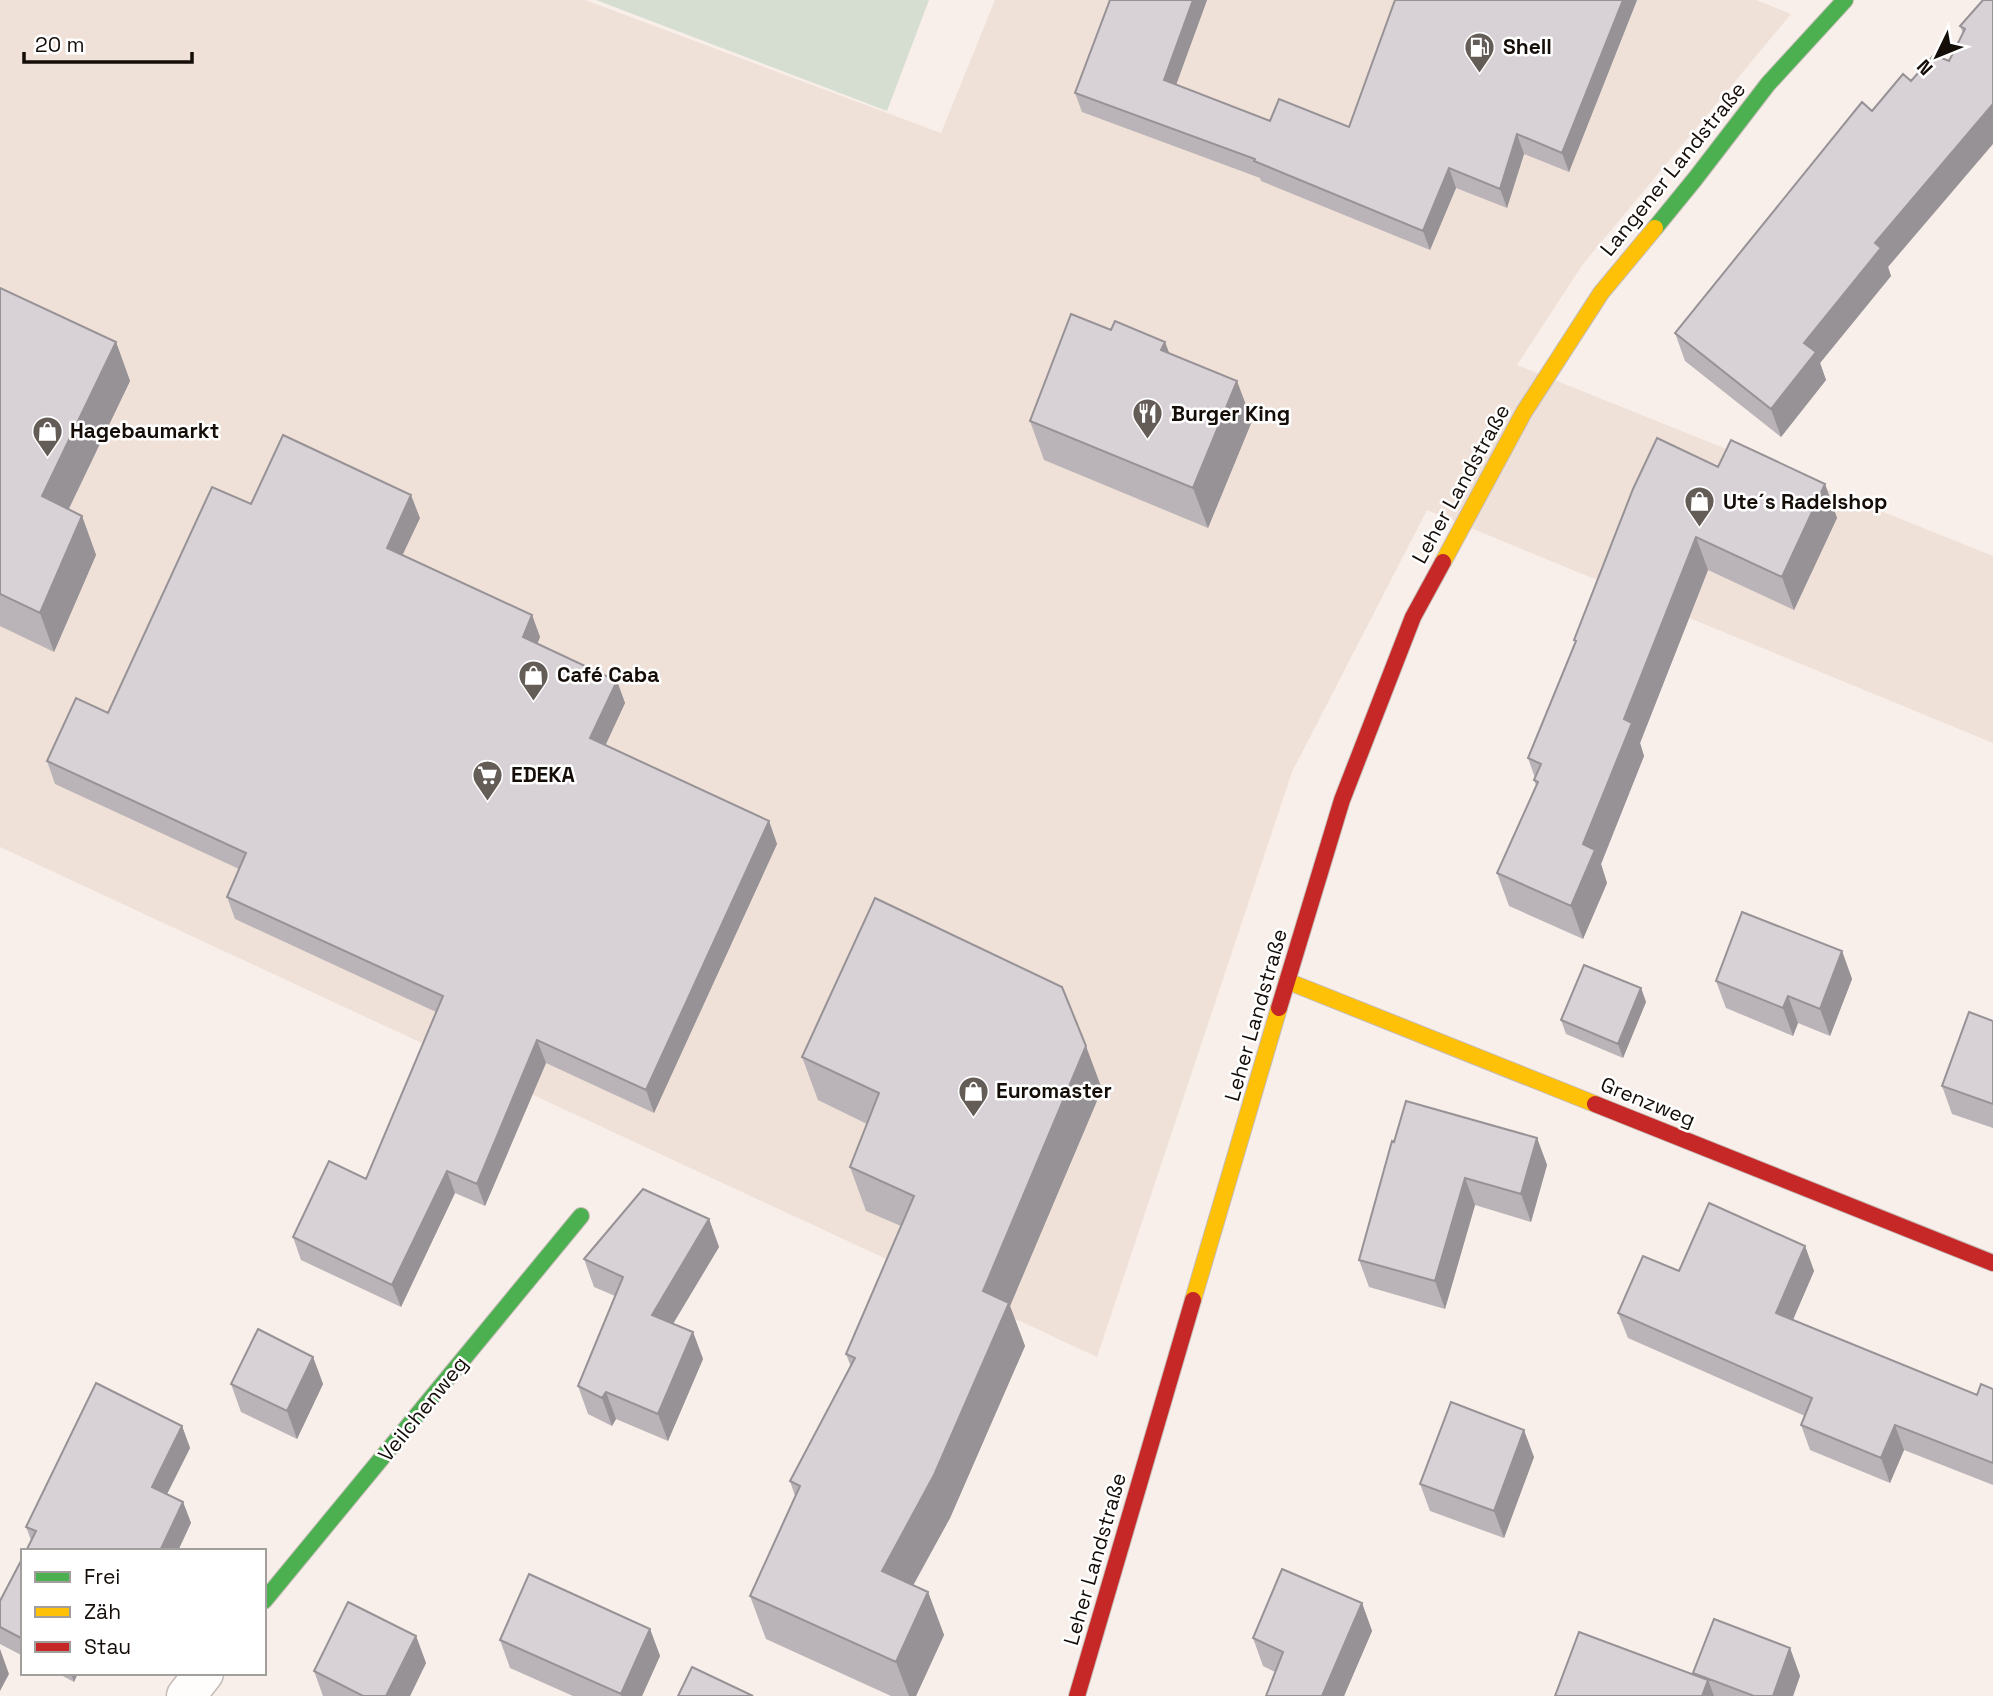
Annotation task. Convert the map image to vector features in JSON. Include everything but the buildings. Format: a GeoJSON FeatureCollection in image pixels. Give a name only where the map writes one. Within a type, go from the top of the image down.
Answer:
{"type":"FeatureCollection","features":[{"type":"Feature","properties":{"kind":"main road","name":"Langener Landstraße"},"geometry":{"type":"LineString","coordinates":[[1546,375],[1601,293],[1695,179],[1768,84],[1845,0]]}},
{"type":"Feature","properties":{"kind":"main road","name":"Leher Landstraße"},"geometry":{"type":"LineString","coordinates":[[1077,1696],[1342,800],[1413,617],[1546,375]]}},
{"type":"Feature","properties":{"kind":"main road","name":"Grenzweg"},"geometry":{"type":"LineString","coordinates":[[1287,981],[1993,1263]]}},
{"type":"Feature","properties":{"kind":"main road","name":"Veilchenweg"},"geometry":{"type":"LineString","coordinates":[[266,1599],[581,1216]]}},
{"type":"Feature","properties":{"kind":"street"},"geometry":{"type":"LineString","coordinates":[[186,1696],[202,1675]]}},
{"type":"Feature","properties":{"kind":"shaded area"},"geometry":{"type":"Polygon","coordinates":[[[0,0],[585,0],[941,133],[995,0],[1756,0],[1791,14],[1583,264],[1517,365],[1993,556],[1993,743],[1427,510],[1292,772],[1097,1357],[0,847],[0,0]]]}},
{"type":"Feature","properties":{"kind":"shaded area"},"geometry":{"type":"Polygon","coordinates":[[[596,0],[929,0],[887,111],[596,0]]]}},
{"type":"Feature","properties":{"kind":"traffic: fast"},"geometry":{"type":"LineString","coordinates":[[1655,228],[1768,84],[1845,0]]}},
{"type":"Feature","properties":{"kind":"traffic: fast"},"geometry":{"type":"LineString","coordinates":[[266,1599],[581,1216]]}},
{"type":"Feature","properties":{"kind":"traffic: slow"},"geometry":{"type":"LineString","coordinates":[[1443,562],[1524,412],[1601,293],[1655,228]]}},
{"type":"Feature","properties":{"kind":"traffic: slow"},"geometry":{"type":"LineString","coordinates":[[1287,981],[1595,1104]]}},
{"type":"Feature","properties":{"kind":"traffic: slow"},"geometry":{"type":"LineString","coordinates":[[1193,1300],[1279,1008]]}},
{"type":"Feature","properties":{"kind":"traffic: jam"},"geometry":{"type":"LineString","coordinates":[[1279,1008],[1342,800],[1413,617],[1443,562]]}},
{"type":"Feature","properties":{"kind":"traffic: jam"},"geometry":{"type":"LineString","coordinates":[[1595,1104],[1993,1263]]}},
{"type":"Feature","properties":{"kind":"traffic: jam"},"geometry":{"type":"LineString","coordinates":[[1077,1696],[1193,1300]]}},
{"type":"Feature","properties":{"kind":"place","name":"Shell"},"geometry":{"type":"Point","coordinates":[1480,74]}},
{"type":"Feature","properties":{"kind":"place","name":"Burger King"},"geometry":{"type":"Point","coordinates":[1148,441]}},
{"type":"Feature","properties":{"kind":"place","name":"Hagebaumarkt"},"geometry":{"type":"Point","coordinates":[47,458]}},
{"type":"Feature","properties":{"kind":"place","name":"Ute´s Radelshop"},"geometry":{"type":"Point","coordinates":[1700,529]}},
{"type":"Feature","properties":{"kind":"place","name":"Café Caba"},"geometry":{"type":"Point","coordinates":[534,702]}},
{"type":"Feature","properties":{"kind":"place","name":"EDEKA"},"geometry":{"type":"Point","coordinates":[488,802]}},
{"type":"Feature","properties":{"kind":"place","name":"Euromaster"},"geometry":{"type":"Point","coordinates":[973,1118]}}]}
